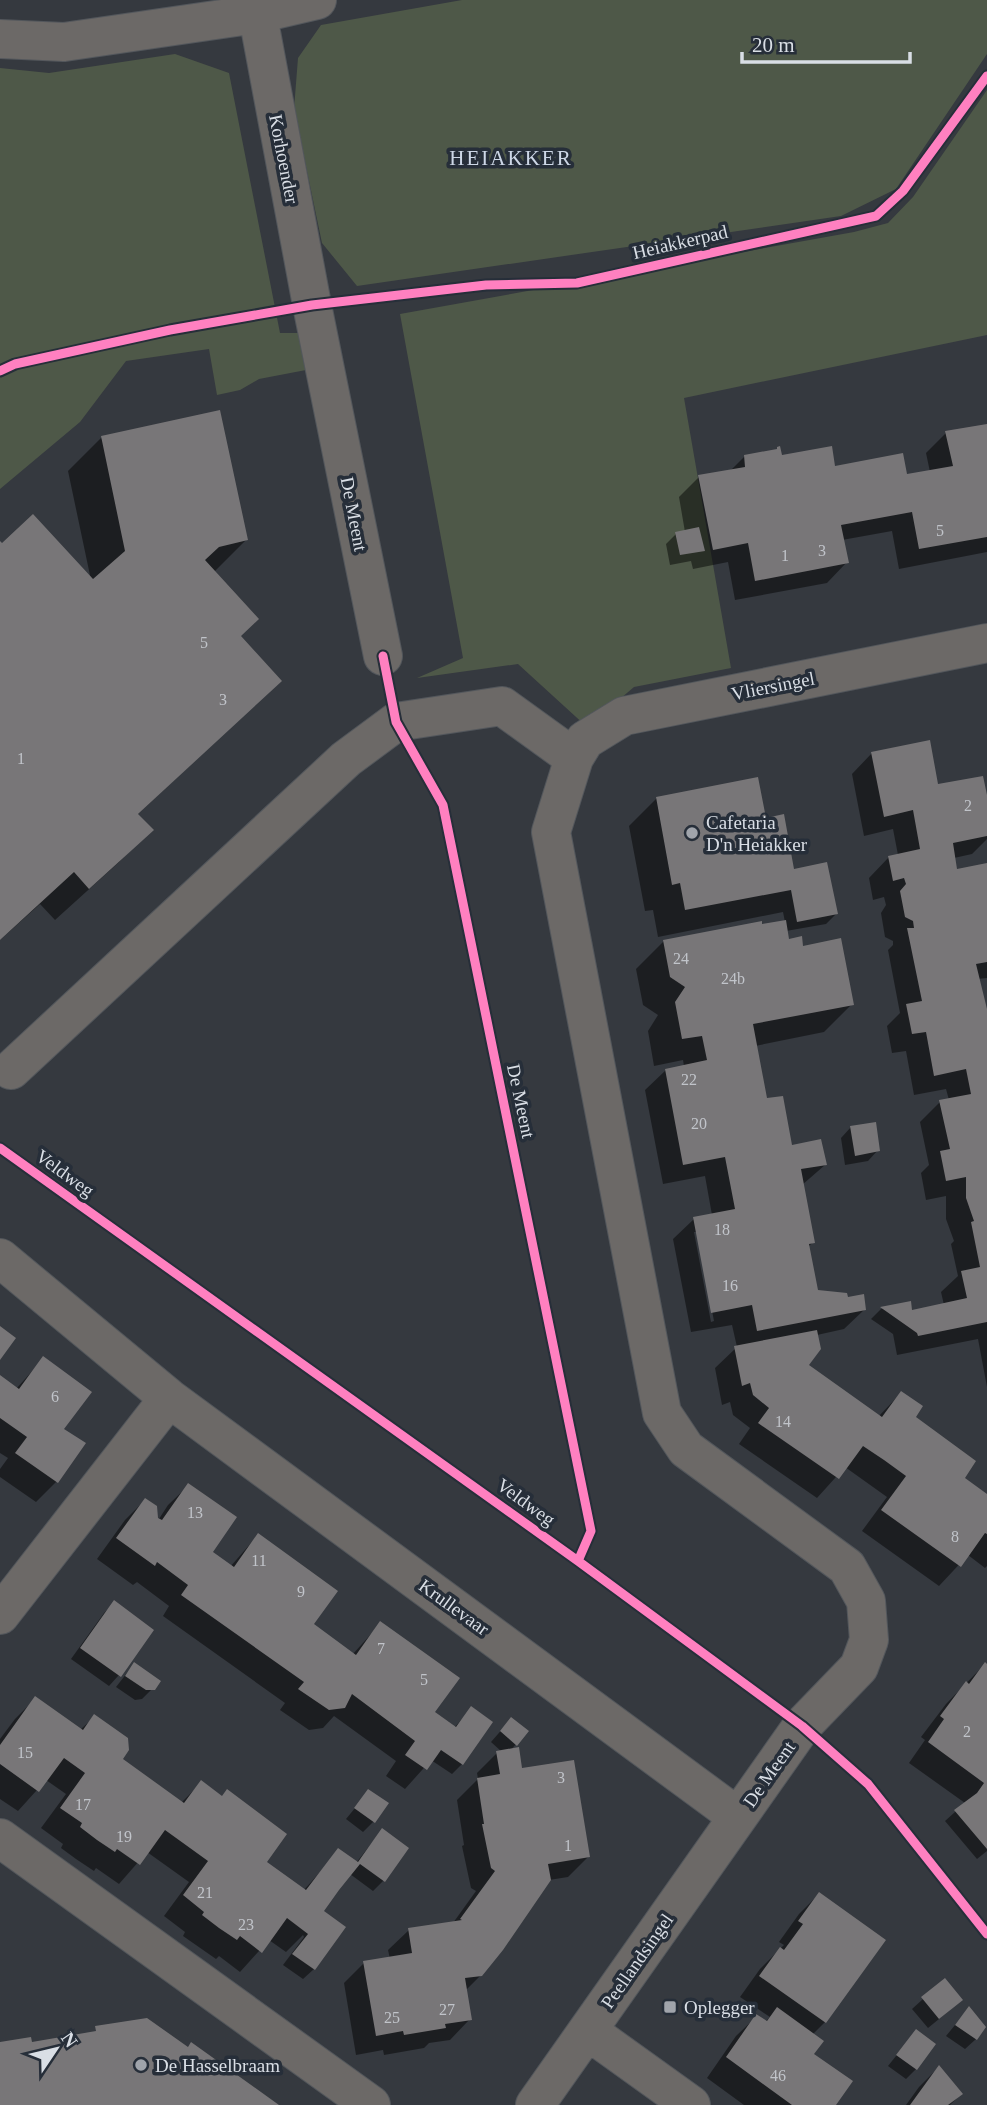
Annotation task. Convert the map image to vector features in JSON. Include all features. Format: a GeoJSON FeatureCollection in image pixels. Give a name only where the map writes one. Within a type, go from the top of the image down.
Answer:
{"type":"FeatureCollection","features":[{"type":"Feature","properties":{"kind":"street"},"geometry":{"type":"LineString","coordinates":[[0,39],[64,42],[256,7],[317,0]]}},
{"type":"Feature","properties":{"kind":"street","name":"Korhoender"},"geometry":{"type":"LineString","coordinates":[[256,7],[312,305]]}},
{"type":"Feature","properties":{"kind":"street","name":"De Meent"},"geometry":{"type":"LineString","coordinates":[[312,305],[383,656]]}},
{"type":"Feature","properties":{"kind":"street","name":"Vliersingel"},"geometry":{"type":"LineString","coordinates":[[575,758],[585,740],[624,716],[987,643]]}},
{"type":"Feature","properties":{"kind":"street"},"geometry":{"type":"LineString","coordinates":[[11,1070],[346,759],[396,722],[502,706],[575,758]]}},
{"type":"Feature","properties":{"kind":"street","name":"De Meent"},"geometry":{"type":"LineString","coordinates":[[575,758],[551,832],[662,1413],[686,1449],[847,1567],[866,1601],[869,1640],[859,1667],[802,1726],[738,1817]]}},
{"type":"Feature","properties":{"kind":"street","name":"Krullevaar"},"geometry":{"type":"LineString","coordinates":[[0,1258],[169,1398],[738,1817]]}},
{"type":"Feature","properties":{"kind":"street"},"geometry":{"type":"LineString","coordinates":[[0,1615],[169,1398]]}},
{"type":"Feature","properties":{"kind":"street","name":"Peellandsingel"},"geometry":{"type":"LineString","coordinates":[[535,2105],[738,1817]]}},
{"type":"Feature","properties":{"kind":"street"},"geometry":{"type":"LineString","coordinates":[[0,1838],[371,2105]]}},
{"type":"Feature","properties":{"kind":"street"},"geometry":{"type":"LineString","coordinates":[[588,2031],[691,2105]]}},
{"type":"Feature","properties":{"kind":"green space"},"geometry":{"type":"Polygon","coordinates":[[[462,0],[987,0],[987,54],[896,189],[841,216],[357,286],[322,243],[294,109],[298,58],[321,25],[462,0]]]}},
{"type":"Feature","properties":{"kind":"green space"},"geometry":{"type":"Polygon","coordinates":[[[175,54],[229,73],[280,333],[299,333],[306,370],[259,379],[240,390],[217,395],[209,349],[126,361],[80,422],[0,489],[0,68],[49,73],[175,54]]]}},
{"type":"Feature","properties":{"kind":"green space"},"geometry":{"type":"Polygon","coordinates":[[[987,90],[987,335],[684,398],[731,668],[634,687],[587,727],[518,664],[417,678],[463,658],[400,314],[854,232],[888,223],[913,197],[987,90]]]}},
{"type":"Feature","properties":{"kind":"building"},"geometry":{"type":"Polygon","coordinates":[[[220,410],[248,540],[219,547],[205,560],[259,619],[241,636],[282,681],[138,814],[154,830],[89,889],[74,872],[0,940],[0,541],[2,543],[33,514],[93,579],[125,551],[101,436],[220,410]]]}},
{"type":"Feature","properties":{"kind":"building"},"geometry":{"type":"Polygon","coordinates":[[[987,424],[987,537],[919,549],[912,512],[841,525],[849,563],[755,581],[748,543],[713,550],[698,475],[745,467],[744,455],[777,449],[780,446],[782,455],[832,446],[835,466],[903,453],[907,474],[953,466],[945,431],[987,424]]]}},
{"type":"Feature","properties":{"kind":"building"},"geometry":{"type":"Polygon","coordinates":[[[699,527],[705,551],[680,555],[675,532],[699,527]]]}},
{"type":"Feature","properties":{"kind":"building"},"geometry":{"type":"Polygon","coordinates":[[[930,740],[938,784],[983,776],[987,795],[987,836],[953,843],[957,869],[987,863],[987,962],[976,964],[987,1009],[987,1322],[918,1336],[880,1307],[911,1301],[912,1310],[967,1298],[961,1271],[980,1267],[971,1222],[974,1221],[966,1198],[966,1177],[946,1181],[940,1151],[950,1149],[939,1100],[971,1094],[966,1069],[934,1076],[926,1032],[912,1034],[906,1004],[922,1001],[907,928],[914,928],[913,921],[905,917],[900,891],[906,884],[904,878],[893,881],[888,856],[920,849],[913,810],[884,817],[871,752],[930,740]]]}},
{"type":"Feature","properties":{"kind":"building"},"geometry":{"type":"Polygon","coordinates":[[[758,777],[766,818],[784,814],[794,869],[827,862],[838,914],[797,922],[791,890],[685,910],[680,883],[672,885],[656,797],[758,777]]]}},
{"type":"Feature","properties":{"kind":"building"},"geometry":{"type":"Polygon","coordinates":[[[786,920],[789,939],[802,936],[803,946],[841,938],[854,1005],[753,1024],[767,1098],[783,1096],[792,1145],[821,1139],[827,1165],[801,1169],[815,1243],[809,1244],[818,1290],[847,1293],[848,1297],[864,1294],[866,1310],[757,1331],[752,1305],[711,1313],[693,1217],[735,1209],[725,1157],[683,1165],[665,1069],[707,1060],[702,1036],[682,1039],[675,1002],[685,987],[670,977],[663,940],[762,921],[762,924],[786,920]]]}},
{"type":"Feature","properties":{"kind":"building"},"geometry":{"type":"Polygon","coordinates":[[[876,1122],[880,1151],[855,1156],[850,1126],[876,1122]]]}},
{"type":"Feature","properties":{"kind":"building"},"geometry":{"type":"Polygon","coordinates":[[[0,1326],[16,1338],[0,1360],[0,1326]]]}},
{"type":"Feature","properties":{"kind":"building"},"geometry":{"type":"Polygon","coordinates":[[[817,1330],[821,1349],[809,1365],[882,1417],[901,1391],[923,1406],[916,1417],[976,1461],[965,1478],[987,1494],[987,1534],[985,1533],[961,1567],[881,1510],[906,1476],[884,1460],[863,1446],[839,1479],[758,1423],[769,1408],[753,1395],[750,1383],[742,1386],[734,1346],[817,1330]]]}},
{"type":"Feature","properties":{"kind":"building"},"geometry":{"type":"Polygon","coordinates":[[[43,1356],[92,1392],[64,1429],[86,1443],[58,1483],[15,1453],[27,1437],[0,1418],[0,1375],[19,1389],[43,1356]]]}},
{"type":"Feature","properties":{"kind":"building"},"geometry":{"type":"Polygon","coordinates":[[[188,1483],[237,1517],[213,1552],[234,1567],[258,1533],[338,1591],[314,1624],[356,1655],[380,1621],[460,1678],[435,1712],[456,1727],[471,1706],[493,1722],[463,1765],[441,1750],[427,1770],[405,1755],[415,1741],[352,1694],[345,1708],[329,1710],[298,1689],[304,1682],[181,1595],[188,1585],[157,1562],[155,1566],[116,1538],[145,1498],[157,1506],[158,1518],[162,1520],[188,1483]]]}},
{"type":"Feature","properties":{"kind":"building"},"geometry":{"type":"Polygon","coordinates":[[[114,1600],[154,1630],[121,1677],[80,1648],[114,1600]]]}},
{"type":"Feature","properties":{"kind":"building"},"geometry":{"type":"Polygon","coordinates":[[[134,1662],[161,1681],[155,1690],[146,1690],[125,1676],[134,1662]]]}},
{"type":"Feature","properties":{"kind":"building"},"geometry":{"type":"Polygon","coordinates":[[[985,1662],[987,1849],[954,1810],[977,1793],[984,1783],[928,1742],[944,1719],[940,1716],[966,1681],[969,1684],[985,1662]]]}},
{"type":"Feature","properties":{"kind":"building"},"geometry":{"type":"Polygon","coordinates":[[[35,1696],[83,1730],[94,1714],[128,1738],[129,1750],[123,1759],[184,1803],[201,1780],[222,1796],[227,1789],[287,1834],[267,1862],[306,1890],[338,1848],[358,1862],[382,1828],[409,1848],[385,1882],[360,1864],[339,1890],[324,1911],[346,1927],[315,1970],[292,1954],[308,1934],[287,1918],[262,1953],[240,1936],[237,1940],[219,1928],[183,1895],[208,1861],[165,1830],[140,1865],[117,1849],[115,1852],[97,1840],[80,1827],[82,1823],[60,1808],[85,1773],[64,1758],[39,1792],[0,1764],[0,1745],[35,1696]]]}},
{"type":"Feature","properties":{"kind":"building"},"geometry":{"type":"Polygon","coordinates":[[[511,1717],[529,1731],[517,1746],[500,1731],[511,1717]]]}},
{"type":"Feature","properties":{"kind":"building"},"geometry":{"type":"Polygon","coordinates":[[[519,1747],[522,1768],[574,1760],[590,1857],[548,1864],[551,1880],[503,1950],[482,1976],[465,1978],[472,2020],[445,2024],[446,2028],[404,2035],[403,2031],[376,2036],[363,1961],[412,1953],[408,1928],[462,1920],[460,1919],[495,1871],[491,1868],[482,1824],[477,1778],[500,1774],[496,1751],[519,1747]]]}},
{"type":"Feature","properties":{"kind":"building"},"geometry":{"type":"Polygon","coordinates":[[[368,1789],[389,1803],[375,1823],[354,1808],[368,1789]]]}},
{"type":"Feature","properties":{"kind":"building"},"geometry":{"type":"Polygon","coordinates":[[[819,1892],[886,1940],[826,2023],[759,1976],[780,1947],[784,1950],[803,1924],[798,1921],[819,1892]]]}},
{"type":"Feature","properties":{"kind":"building"},"geometry":{"type":"Polygon","coordinates":[[[945,1978],[963,2000],[939,2019],[921,1997],[945,1978]]]}},
{"type":"Feature","properties":{"kind":"building"},"geometry":{"type":"Polygon","coordinates":[[[969,2006],[986,2027],[977,2040],[955,2025],[969,2006]]]}},
{"type":"Feature","properties":{"kind":"building"},"geometry":{"type":"Polygon","coordinates":[[[777,2007],[824,2041],[814,2054],[853,2081],[836,2105],[792,2105],[726,2057],[756,2014],[767,2021],[777,2007]]]}},
{"type":"Feature","properties":{"kind":"building","name":"De Hasselbraam"},"geometry":{"type":"Polygon","coordinates":[[[147,2018],[188,2047],[191,2042],[279,2105],[0,2105],[0,2042],[31,2037],[32,2042],[96,2031],[95,2026],[147,2018]]]}},
{"type":"Feature","properties":{"kind":"building"},"geometry":{"type":"Polygon","coordinates":[[[916,2029],[936,2044],[917,2070],[896,2055],[916,2029]]]}},
{"type":"Feature","properties":{"kind":"building"},"geometry":{"type":"Polygon","coordinates":[[[939,2065],[963,2094],[948,2105],[910,2105],[939,2065]]]}},
{"type":"Feature","properties":{"kind":"cycle path","name":"Heiakkerpad"},"geometry":{"type":"LineString","coordinates":[[0,371],[15,364],[170,330],[312,305],[486,285],[577,283],[876,216],[903,191],[987,76]]}},
{"type":"Feature","properties":{"kind":"cycle path"},"geometry":{"type":"LineString","coordinates":[[383,656],[396,722],[443,805],[591,1531],[578,1561]]}},
{"type":"Feature","properties":{"kind":"cycle path","name":"Veldweg"},"geometry":{"type":"LineString","coordinates":[[0,1148],[578,1561],[802,1726],[868,1784],[987,1934]]}},
{"type":"Feature","properties":{"kind":"place","name":"Cafetaria D'n Heiakker"},"geometry":{"type":"Point","coordinates":[692,833]}},
{"type":"Feature","properties":{"kind":"place","name":"Oplegger"},"geometry":{"type":"Point","coordinates":[670,2007]}},
{"type":"Feature","properties":{"kind":"place","name":"De Hasselbraam"},"geometry":{"type":"Point","coordinates":[141,2065]}},
{"type":"Feature","properties":{"kind":"district","name":"HEIAKKER"},"geometry":{"type":"Point","coordinates":[511,158]}}]}
